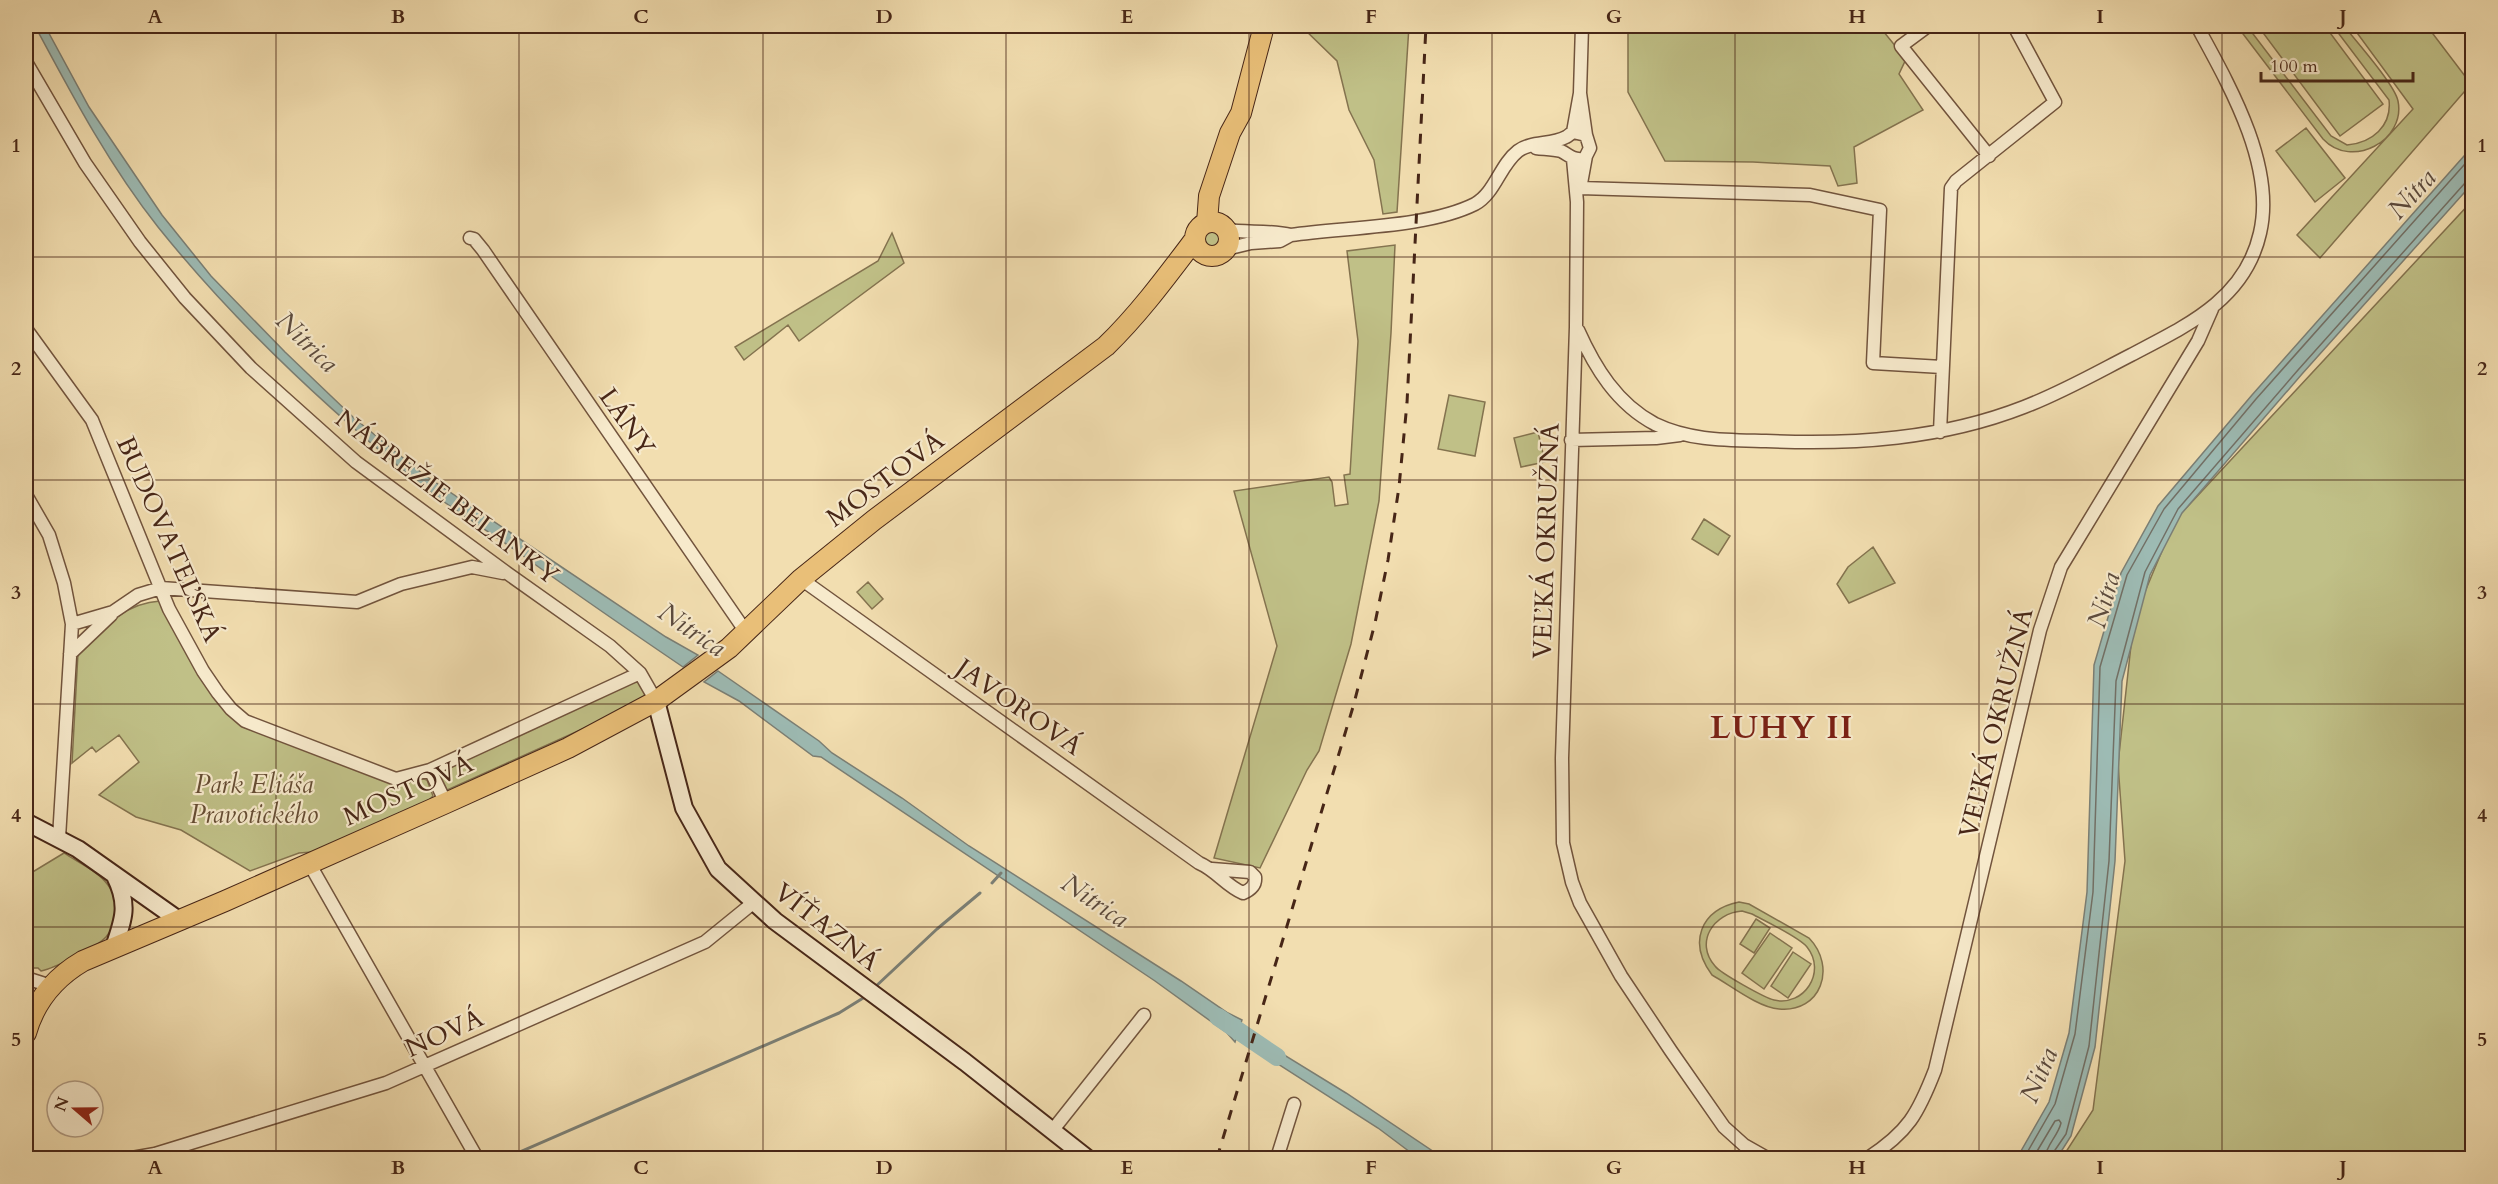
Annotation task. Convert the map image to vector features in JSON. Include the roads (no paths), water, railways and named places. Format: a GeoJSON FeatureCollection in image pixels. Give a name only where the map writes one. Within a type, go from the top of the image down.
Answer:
{"type":"FeatureCollection","features":[{"type":"Feature","properties":{"kind":"main road"},"geometry":{"type":"LineString","coordinates":[[1199,246],[1215,256],[1220,231],[1209,196],[1230,133],[1241,113],[1264,26]]}},
{"type":"Feature","properties":{"kind":"main road","name":"MOSTOVÁ"},"geometry":{"type":"LineString","coordinates":[[26,1034],[35,1008],[51,986],[77,964],[446,803],[594,735],[656,701],[721,653],[801,579],[874,520],[1106,346],[1129,324],[1199,246],[1198,230],[1220,231]]}},
{"type":"Feature","properties":{"kind":"main road","name":"VÍŤAZNÁ"},"geometry":{"type":"LineString","coordinates":[[656,701],[684,808],[718,869],[753,903],[870,993],[965,1062],[1087,1158]]}},
{"type":"Feature","properties":{"kind":"main road"},"geometry":{"type":"LineString","coordinates":[[26,822],[59,838],[180,921]]}},
{"type":"Feature","properties":{"kind":"main road"},"geometry":{"type":"LineString","coordinates":[[114,947],[123,922],[125,908],[122,891],[115,875]]}},
{"type":"Feature","properties":{"kind":"street"},"geometry":{"type":"LineString","coordinates":[[1577,202],[1569,155],[1563,145],[1575,135],[1580,93],[1582,26]]}},
{"type":"Feature","properties":{"kind":"street"},"geometry":{"type":"LineString","coordinates":[[1928,26],[1901,46],[1989,156]]}},
{"type":"Feature","properties":{"kind":"street"},"geometry":{"type":"LineString","coordinates":[[1940,432],[1949,193],[1956,181],[2055,102],[2014,26]]}},
{"type":"Feature","properties":{"kind":"street"},"geometry":{"type":"LineString","coordinates":[[1576,327],[1591,360],[1623,400],[1654,423],[1681,434],[1702,439],[1819,442],[1898,439],[1940,432],[2013,411],[2059,392],[2154,343],[2212,309],[2234,288],[2253,256],[2260,234],[2265,200],[2260,167],[2253,145],[2222,74],[2197,26]]}},
{"type":"Feature","properties":{"kind":"street","name":"NÁBREŽIE BELANKY"},"geometry":{"type":"LineString","coordinates":[[26,62],[85,163],[140,242],[186,298],[251,368],[356,462],[610,646],[640,673],[656,701]]}},
{"type":"Feature","properties":{"kind":"street"},"geometry":{"type":"LineString","coordinates":[[1220,231],[1251,233],[1273,231],[1291,235],[1417,220],[1461,211],[1484,196],[1521,149],[1575,135]]}},
{"type":"Feature","properties":{"kind":"street"},"geometry":{"type":"LineString","coordinates":[[1575,135],[1590,147],[1586,156],[1577,202]]}},
{"type":"Feature","properties":{"kind":"street"},"geometry":{"type":"LineString","coordinates":[[1521,149],[1586,156]]}},
{"type":"Feature","properties":{"kind":"street"},"geometry":{"type":"LineString","coordinates":[[1580,188],[1810,195],[1880,210],[1873,363],[1942,367]]}},
{"type":"Feature","properties":{"kind":"street","name":"VEĽKÁ OKRUŽNÁ"},"geometry":{"type":"LineString","coordinates":[[1577,202],[1576,327],[1561,815],[1563,843],[1572,882],[1594,932],[1695,1087],[1724,1126],[1744,1144],[1767,1158]]}},
{"type":"Feature","properties":{"kind":"street"},"geometry":{"type":"LineString","coordinates":[[1220,231],[1251,243],[1280,241],[1291,235]]}},
{"type":"Feature","properties":{"kind":"street","name":"LÁNY"},"geometry":{"type":"LineString","coordinates":[[470,238],[474,239],[489,259],[746,632]]}},
{"type":"Feature","properties":{"kind":"street","name":"VEĽKÁ OKRUŽNÁ"},"geometry":{"type":"LineString","coordinates":[[1868,1158],[1894,1141],[1909,1125],[1923,1102],[1935,1070],[2040,630],[2061,567],[2198,340],[2212,309]]}},
{"type":"Feature","properties":{"kind":"street","name":"BUDOVATEĽSKÁ"},"geometry":{"type":"LineString","coordinates":[[26,329],[92,420],[169,609],[203,671],[231,710],[245,721],[396,779],[430,770],[640,673]]}},
{"type":"Feature","properties":{"kind":"street"},"geometry":{"type":"LineString","coordinates":[[1571,440],[1656,438],[1681,434]]}},
{"type":"Feature","properties":{"kind":"street"},"geometry":{"type":"LineString","coordinates":[[26,495],[49,535],[64,583],[72,624],[59,838]]}},
{"type":"Feature","properties":{"kind":"street"},"geometry":{"type":"LineString","coordinates":[[70,654],[113,612],[138,595],[161,588],[357,602],[401,584],[472,567],[507,573]]}},
{"type":"Feature","properties":{"kind":"street","name":"JAVOROVÁ"},"geometry":{"type":"LineString","coordinates":[[801,579],[1199,863],[1212,869]]}},
{"type":"Feature","properties":{"kind":"street"},"geometry":{"type":"LineString","coordinates":[[72,624],[113,612]]}},
{"type":"Feature","properties":{"kind":"street"},"geometry":{"type":"LineString","coordinates":[[430,770],[446,803]]}},
{"type":"Feature","properties":{"kind":"street"},"geometry":{"type":"LineString","coordinates":[[309,863],[477,1158]]}},
{"type":"Feature","properties":{"kind":"street","name":"NOVÁ"},"geometry":{"type":"LineString","coordinates":[[132,1158],[155,1154],[386,1083],[705,942],[753,903]]}},
{"type":"Feature","properties":{"kind":"street"},"geometry":{"type":"LineString","coordinates":[[26,978],[51,986]]}},
{"type":"Feature","properties":{"kind":"street"},"geometry":{"type":"LineString","coordinates":[[1052,1131],[1144,1015]]}},
{"type":"Feature","properties":{"kind":"street"},"geometry":{"type":"LineString","coordinates":[[1277,1158],[1294,1104]]}},
{"type":"Feature","properties":{"kind":"water"},"geometry":{"type":"Polygon","coordinates":[[[35,26],[45,26],[89,107],[162,215],[211,276],[354,418],[423,474],[666,637],[698,655],[683,667],[443,501],[350,425],[282,363],[218,297],[140,203],[92,129],[35,26]]]}},
{"type":"Feature","properties":{"kind":"water"},"geometry":{"type":"Polygon","coordinates":[[[2472,147],[2472,184],[2302,374],[2182,513],[2150,575],[2122,681],[2115,861],[2095,1047],[2071,1136],[2057,1158],[2017,1158],[2049,1102],[2069,1033],[2087,892],[2094,665],[2121,573],[2158,506],[2252,395],[2472,147]]]}},
{"type":"Feature","properties":{"kind":"water"},"geometry":{"type":"Polygon","coordinates":[[[718,671],[819,741],[832,753],[902,798],[969,846],[1242,1020],[1235,1042],[1227,1033],[1155,981],[821,757],[813,756],[739,701],[704,682],[718,671]]]}},
{"type":"Feature","properties":{"kind":"water"},"geometry":{"type":"Polygon","coordinates":[[[1260,1038],[1443,1158],[1418,1158],[1378,1128],[1256,1050],[1260,1038]]]}},
{"type":"Feature","properties":{"kind":"waterway"},"geometry":{"type":"LineString","coordinates":[[992,883],[1001,873]]}},
{"type":"Feature","properties":{"kind":"waterway"},"geometry":{"type":"LineString","coordinates":[[874,988],[937,929],[980,893]]}},
{"type":"Feature","properties":{"kind":"waterway"},"geometry":{"type":"LineString","coordinates":[[506,1158],[839,1013],[868,995]]}},
{"type":"Feature","properties":{"kind":"waterway","name":"Nitrica"},"geometry":{"type":"LineString","coordinates":[[1218,1017],[1277,1057]]}},
{"type":"Feature","properties":{"kind":"railway"},"geometry":{"type":"LineString","coordinates":[[1217,1158],[1353,707],[1375,623],[1388,560],[1399,487],[1407,403],[1426,26]]}},
{"type":"Feature","properties":{"kind":"district","name":"LUHY II"},"geometry":{"type":"Point","coordinates":[1782,728]}},
{"type":"Feature","properties":{"kind":"water label","name":"Nitra"},"geometry":{"type":"Point","coordinates":[2412,194]}},
{"type":"Feature","properties":{"kind":"water label","name":"Nitra"},"geometry":{"type":"Point","coordinates":[2104,600]}},
{"type":"Feature","properties":{"kind":"water label","name":"Nitra"},"geometry":{"type":"Point","coordinates":[2039,1075]}},
{"type":"Feature","properties":{"kind":"park label","name":"Park Eliáša Pravotického"},"geometry":{"type":"Point","coordinates":[254,799]}}]}
